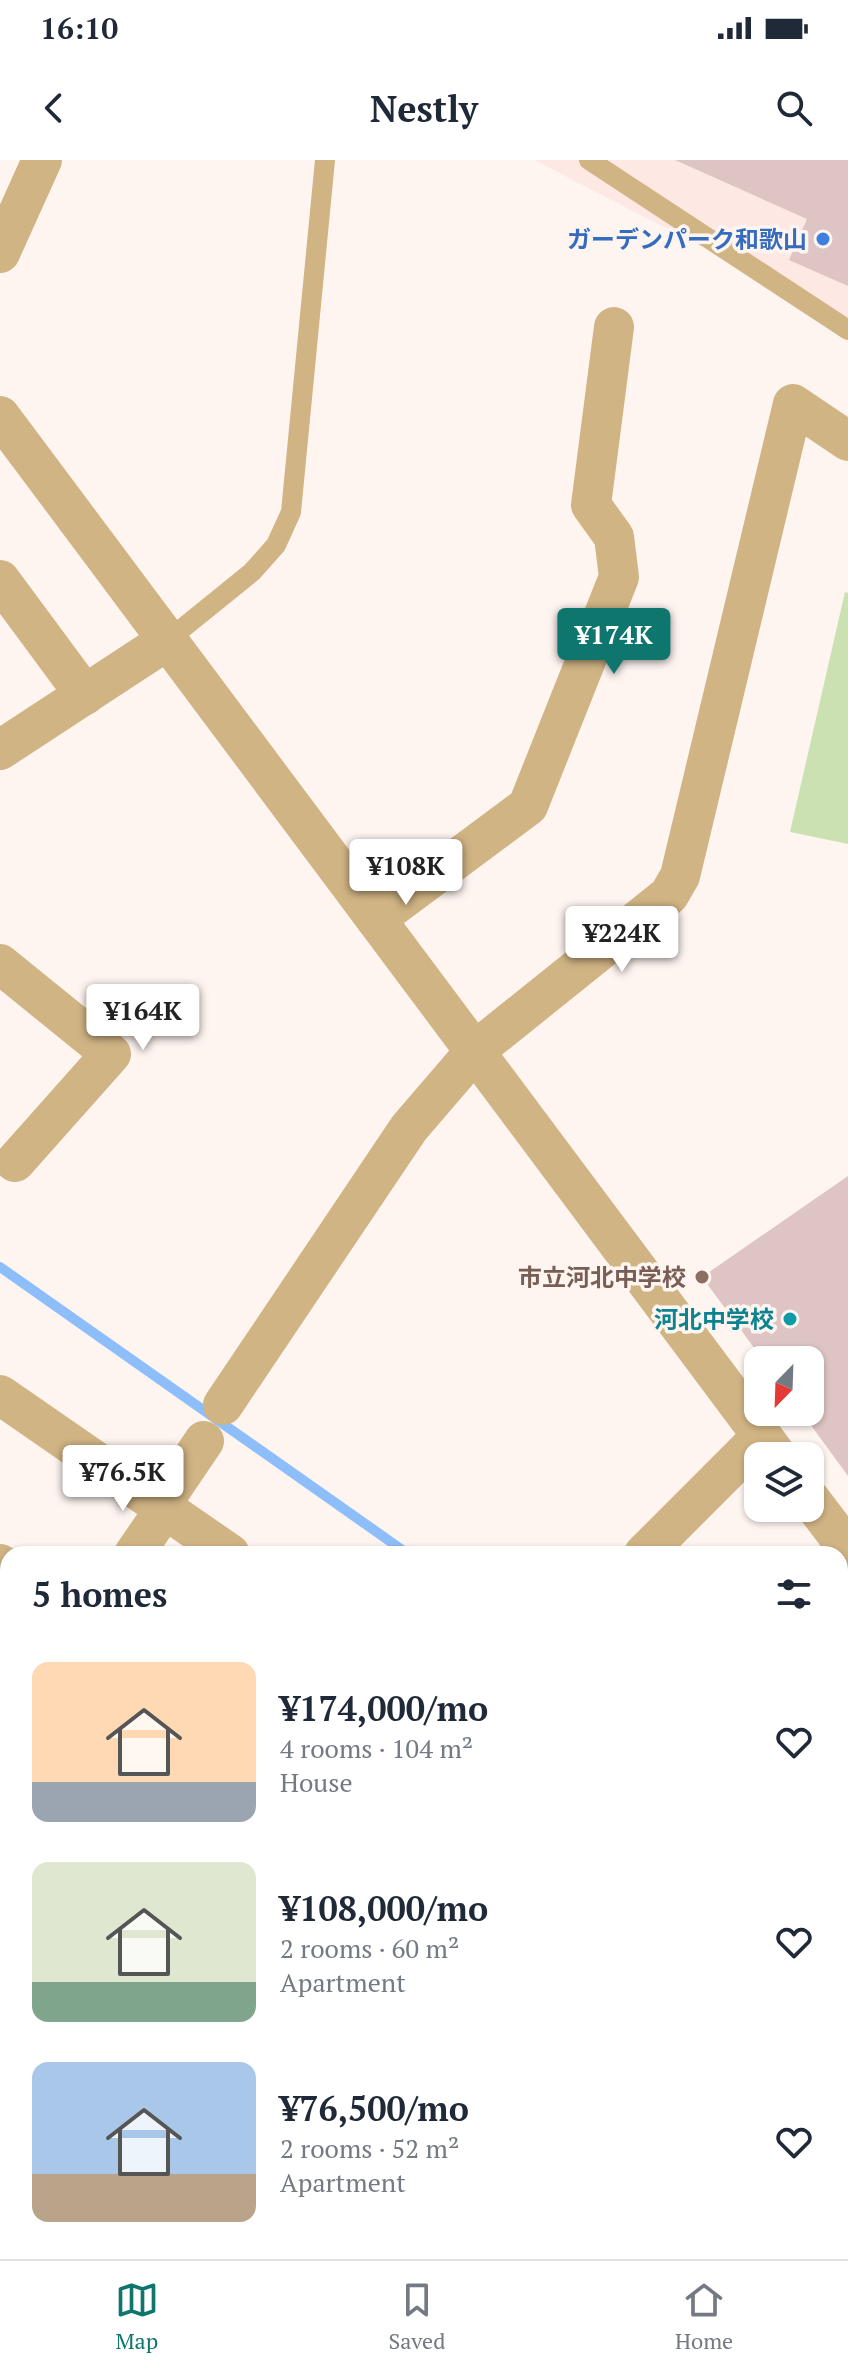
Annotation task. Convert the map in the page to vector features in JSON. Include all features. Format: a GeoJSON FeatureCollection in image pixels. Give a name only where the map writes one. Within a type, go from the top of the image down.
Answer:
{"type":"FeatureCollection","features":[{"type":"Feature","properties":{"kind":"street"},"geometry":{"type":"LineString","coordinates":[[0,253],[42,160]]}},
{"type":"Feature","properties":{"kind":"street"},"geometry":{"type":"LineString","coordinates":[[376,919],[528,806],[534,792],[619,577],[614,537],[591,505],[614,327]]}},
{"type":"Feature","properties":{"kind":"street"},"geometry":{"type":"LineString","coordinates":[[223,1405],[409,1128],[476,1050],[669,895],[680,876],[793,404],[848,441]]}},
{"type":"Feature","properties":{"kind":"street"},"geometry":{"type":"LineString","coordinates":[[7,441],[168,640],[767,1442]]}},
{"type":"Feature","properties":{"kind":"street"},"geometry":{"type":"LineString","coordinates":[[0,580],[85,695]]}},
{"type":"Feature","properties":{"kind":"street"},"geometry":{"type":"LineString","coordinates":[[0,750],[168,640]]}},
{"type":"Feature","properties":{"kind":"street"},"geometry":{"type":"LineString","coordinates":[[0,964],[111,1054],[15,1162]]}},
{"type":"Feature","properties":{"kind":"street"},"geometry":{"type":"LineString","coordinates":[[0,1395],[219,1546]]}},
{"type":"Feature","properties":{"kind":"street"},"geometry":{"type":"LineString","coordinates":[[139,1546],[204,1441]]}},
{"type":"Feature","properties":{"kind":"street"},"geometry":{"type":"LineString","coordinates":[[653,1546],[744,1468]]}},
{"type":"Feature","properties":{"kind":"street"},"geometry":{"type":"LineString","coordinates":[[824,1517],[846,1546]]}},
{"type":"Feature","properties":{"kind":"lane"},"geometry":{"type":"LineString","coordinates":[[168,640],[252,572],[276,545],[291,512],[325,160]]}},
{"type":"Feature","properties":{"kind":"lane"},"geometry":{"type":"LineString","coordinates":[[589,160],[848,330]]}},
{"type":"Feature","properties":{"kind":"shaded area"},"geometry":{"type":"Polygon","coordinates":[[[534,160],[848,160],[848,322],[534,160]]]}},
{"type":"Feature","properties":{"kind":"green space"},"geometry":{"type":"Polygon","coordinates":[[[845,592],[848,593],[848,844],[790,832],[845,592]]]}},
{"type":"Feature","properties":{"kind":"building","name":"ガーデンパーク和歌山"},"geometry":{"type":"Polygon","coordinates":[[[675,160],[848,160],[848,286],[789,260],[807,219],[675,160]]]}},
{"type":"Feature","properties":{"kind":"building","name":"河北中学校"},"geometry":{"type":"Polygon","coordinates":[[[848,1176],[848,1476],[811,1426],[824,1426],[824,1346],[753,1346],[702,1277],[848,1176]]]}},
{"type":"Feature","properties":{"kind":"waterway"},"geometry":{"type":"LineString","coordinates":[[0,1267],[397,1546]]}},
{"type":"Feature","properties":{"kind":"place","name":"ガーデンパーク和歌山"},"geometry":{"type":"Point","coordinates":[823,239]}},
{"type":"Feature","properties":{"kind":"place","name":"市立河北中学校"},"geometry":{"type":"Point","coordinates":[702,1277]}},
{"type":"Feature","properties":{"kind":"place","name":"河北中学校"},"geometry":{"type":"Point","coordinates":[790,1319]}}]}
